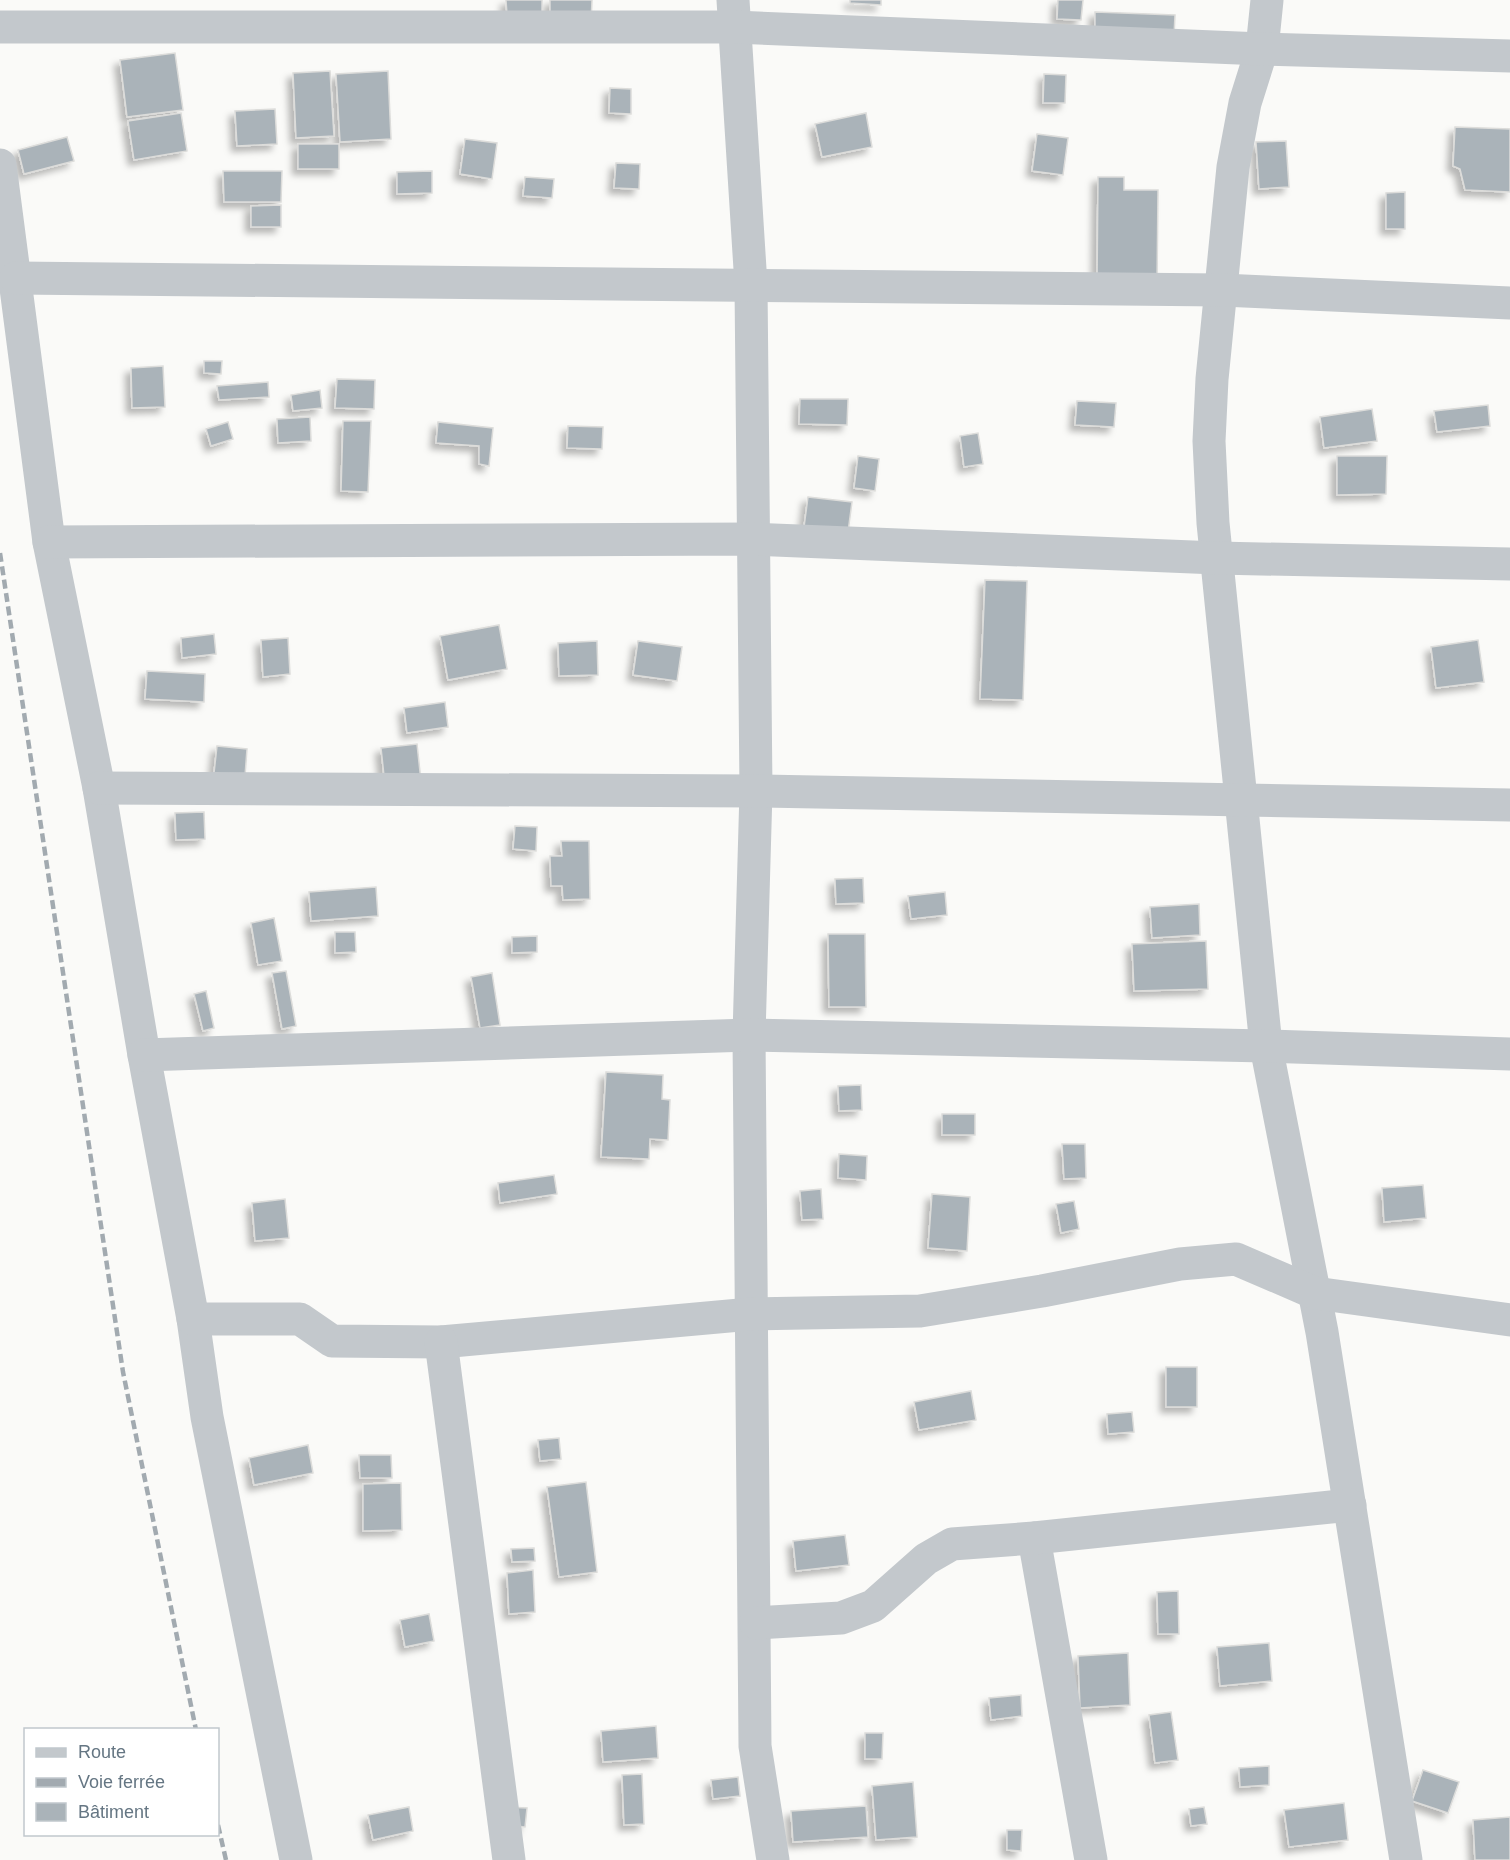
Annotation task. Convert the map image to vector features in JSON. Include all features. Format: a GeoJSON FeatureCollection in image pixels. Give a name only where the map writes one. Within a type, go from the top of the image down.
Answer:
{"type":"FeatureCollection","features":[{"type":"Feature","properties":{"kind":"street"},"geometry":{"type":"LineString","coordinates":[[1267,0],[1262,49],[1245,103],[1233,167],[1209,441],[1217,558],[1266,1046],[1315,1293],[1406,1860]]}},
{"type":"Feature","properties":{"kind":"street"},"geometry":{"type":"LineString","coordinates":[[734,13],[751,285],[756,791],[749,1035],[756,1623],[755,1746],[773,1860]]}},
{"type":"Feature","properties":{"kind":"street"},"geometry":{"type":"LineString","coordinates":[[0,27],[734,13],[1262,49],[1510,56]]}},
{"type":"Feature","properties":{"kind":"street"},"geometry":{"type":"LineString","coordinates":[[0,165],[49,542],[99,788],[144,1054],[193,1319],[207,1417],[296,1860]]}},
{"type":"Feature","properties":{"kind":"street"},"geometry":{"type":"LineString","coordinates":[[16,278],[1222,290],[1510,303]]}},
{"type":"Feature","properties":{"kind":"street"},"geometry":{"type":"LineString","coordinates":[[49,542],[752,540],[1217,558],[1510,564]]}},
{"type":"Feature","properties":{"kind":"street"},"geometry":{"type":"LineString","coordinates":[[99,788],[756,791],[1510,805]]}},
{"type":"Feature","properties":{"kind":"street"},"geometry":{"type":"LineString","coordinates":[[144,1054],[749,1035],[1266,1046],[1510,1054]]}},
{"type":"Feature","properties":{"kind":"street"},"geometry":{"type":"LineString","coordinates":[[193,1319],[300,1319],[332,1341],[441,1342],[751,1314],[920,1311],[1042,1291],[1180,1264],[1236,1259],[1315,1293],[1510,1320]]}},
{"type":"Feature","properties":{"kind":"street"},"geometry":{"type":"LineString","coordinates":[[441,1342],[509,1860]]}},
{"type":"Feature","properties":{"kind":"street"},"geometry":{"type":"LineString","coordinates":[[756,1623],[841,1618],[873,1606],[926,1559],[952,1544],[1034,1538],[1350,1505]]}},
{"type":"Feature","properties":{"kind":"street"},"geometry":{"type":"LineString","coordinates":[[1034,1538],[1091,1860]]}},
{"type":"Feature","properties":{"kind":"building"},"geometry":{"type":"Polygon","coordinates":[[[506,0],[542,0],[542,13],[507,15],[506,0]]]}},
{"type":"Feature","properties":{"kind":"building"},"geometry":{"type":"Polygon","coordinates":[[[550,0],[592,0],[591,24],[550,23],[550,0]]]}},
{"type":"Feature","properties":{"kind":"building"},"geometry":{"type":"Polygon","coordinates":[[[850,0],[881,0],[881,5],[850,3],[850,0]]]}},
{"type":"Feature","properties":{"kind":"building"},"geometry":{"type":"Polygon","coordinates":[[[1058,0],[1083,0],[1081,20],[1057,19],[1058,0]]]}},
{"type":"Feature","properties":{"kind":"building"},"geometry":{"type":"Polygon","coordinates":[[[1095,12],[1175,15],[1174,36],[1095,32],[1095,12]]]}},
{"type":"Feature","properties":{"kind":"building"},"geometry":{"type":"Polygon","coordinates":[[[175,53],[183,110],[127,117],[120,60],[175,53]]]}},
{"type":"Feature","properties":{"kind":"building"},"geometry":{"type":"Polygon","coordinates":[[[330,71],[334,136],[296,138],[293,73],[330,71]]]}},
{"type":"Feature","properties":{"kind":"building"},"geometry":{"type":"Polygon","coordinates":[[[388,71],[391,139],[340,142],[336,74],[388,71]]]}},
{"type":"Feature","properties":{"kind":"building"},"geometry":{"type":"Polygon","coordinates":[[[1044,74],[1066,75],[1065,103],[1043,103],[1044,74]]]}},
{"type":"Feature","properties":{"kind":"building"},"geometry":{"type":"Polygon","coordinates":[[[610,88],[631,89],[631,114],[609,113],[610,88]]]}},
{"type":"Feature","properties":{"kind":"building"},"geometry":{"type":"Polygon","coordinates":[[[275,109],[277,144],[237,146],[235,111],[275,109]]]}},
{"type":"Feature","properties":{"kind":"building"},"geometry":{"type":"Polygon","coordinates":[[[181,113],[187,151],[134,160],[128,121],[181,113]]]}},
{"type":"Feature","properties":{"kind":"building"},"geometry":{"type":"Polygon","coordinates":[[[866,113],[872,147],[822,157],[815,124],[866,113]]]}},
{"type":"Feature","properties":{"kind":"building"},"geometry":{"type":"Polygon","coordinates":[[[1455,127],[1510,129],[1510,192],[1465,190],[1460,169],[1453,166],[1455,127]]]}},
{"type":"Feature","properties":{"kind":"building"},"geometry":{"type":"Polygon","coordinates":[[[1037,134],[1068,138],[1063,175],[1032,171],[1037,134]]]}},
{"type":"Feature","properties":{"kind":"building"},"geometry":{"type":"Polygon","coordinates":[[[67,137],[74,161],[24,174],[18,150],[67,137]]]}},
{"type":"Feature","properties":{"kind":"building"},"geometry":{"type":"Polygon","coordinates":[[[465,139],[497,143],[492,179],[460,174],[465,139]]]}},
{"type":"Feature","properties":{"kind":"building"},"geometry":{"type":"Polygon","coordinates":[[[1286,141],[1289,187],[1259,189],[1256,142],[1286,141]]]}},
{"type":"Feature","properties":{"kind":"building"},"geometry":{"type":"Polygon","coordinates":[[[298,144],[339,144],[339,169],[298,169],[298,144]]]}},
{"type":"Feature","properties":{"kind":"building"},"geometry":{"type":"Polygon","coordinates":[[[616,163],[640,164],[639,189],[614,188],[616,163]]]}},
{"type":"Feature","properties":{"kind":"building"},"geometry":{"type":"Polygon","coordinates":[[[223,171],[282,171],[281,202],[224,202],[223,171]]]}},
{"type":"Feature","properties":{"kind":"building"},"geometry":{"type":"Polygon","coordinates":[[[432,171],[432,193],[397,194],[397,172],[432,171]]]}},
{"type":"Feature","properties":{"kind":"building"},"geometry":{"type":"Polygon","coordinates":[[[525,177],[554,179],[552,198],[523,196],[525,177]]]}},
{"type":"Feature","properties":{"kind":"building"},"geometry":{"type":"Polygon","coordinates":[[[1098,177],[1124,177],[1124,190],[1158,190],[1157,286],[1097,285],[1098,177]]]}},
{"type":"Feature","properties":{"kind":"building"},"geometry":{"type":"Polygon","coordinates":[[[1405,192],[1405,229],[1386,229],[1386,193],[1405,192]]]}},
{"type":"Feature","properties":{"kind":"building"},"geometry":{"type":"Polygon","coordinates":[[[281,205],[281,227],[251,227],[251,206],[281,205]]]}},
{"type":"Feature","properties":{"kind":"building"},"geometry":{"type":"Polygon","coordinates":[[[204,361],[222,361],[221,374],[204,373],[204,361]]]}},
{"type":"Feature","properties":{"kind":"building"},"geometry":{"type":"Polygon","coordinates":[[[163,366],[165,407],[132,408],[131,368],[163,366]]]}},
{"type":"Feature","properties":{"kind":"building"},"geometry":{"type":"Polygon","coordinates":[[[337,379],[375,380],[374,409],[335,408],[337,379]]]}},
{"type":"Feature","properties":{"kind":"building"},"geometry":{"type":"Polygon","coordinates":[[[268,382],[269,397],[219,400],[217,386],[268,382]]]}},
{"type":"Feature","properties":{"kind":"building"},"geometry":{"type":"Polygon","coordinates":[[[320,390],[322,408],[293,411],[291,395],[320,390]]]}},
{"type":"Feature","properties":{"kind":"building"},"geometry":{"type":"Polygon","coordinates":[[[800,399],[848,399],[847,425],[799,424],[800,399]]]}},
{"type":"Feature","properties":{"kind":"building"},"geometry":{"type":"Polygon","coordinates":[[[1077,401],[1116,403],[1114,427],[1075,425],[1077,401]]]}},
{"type":"Feature","properties":{"kind":"building"},"geometry":{"type":"Polygon","coordinates":[[[1488,405],[1490,426],[1437,432],[1434,411],[1488,405]]]}},
{"type":"Feature","properties":{"kind":"building"},"geometry":{"type":"Polygon","coordinates":[[[1372,409],[1377,441],[1324,448],[1320,417],[1372,409]]]}},
{"type":"Feature","properties":{"kind":"building"},"geometry":{"type":"Polygon","coordinates":[[[310,417],[311,441],[278,443],[277,419],[310,417]]]}},
{"type":"Feature","properties":{"kind":"building"},"geometry":{"type":"Polygon","coordinates":[[[343,421],[371,421],[368,492],[341,491],[343,421]]]}},
{"type":"Feature","properties":{"kind":"building"},"geometry":{"type":"Polygon","coordinates":[[[228,422],[233,439],[211,446],[206,429],[228,422]]]}},
{"type":"Feature","properties":{"kind":"building"},"geometry":{"type":"Polygon","coordinates":[[[438,422],[493,428],[489,466],[479,464],[479,446],[436,443],[438,422]]]}},
{"type":"Feature","properties":{"kind":"building"},"geometry":{"type":"Polygon","coordinates":[[[568,426],[603,427],[602,449],[567,448],[568,426]]]}},
{"type":"Feature","properties":{"kind":"building"},"geometry":{"type":"Polygon","coordinates":[[[978,433],[983,464],[964,467],[960,436],[978,433]]]}},
{"type":"Feature","properties":{"kind":"building"},"geometry":{"type":"Polygon","coordinates":[[[858,456],[879,459],[875,491],[854,488],[858,456]]]}},
{"type":"Feature","properties":{"kind":"building"},"geometry":{"type":"Polygon","coordinates":[[[1337,456],[1387,456],[1386,494],[1337,495],[1337,456]]]}},
{"type":"Feature","properties":{"kind":"building"},"geometry":{"type":"Polygon","coordinates":[[[808,497],[852,502],[848,532],[804,527],[808,497]]]}},
{"type":"Feature","properties":{"kind":"building"},"geometry":{"type":"Polygon","coordinates":[[[985,580],[1027,581],[1023,700],[980,699],[985,580]]]}},
{"type":"Feature","properties":{"kind":"building"},"geometry":{"type":"Polygon","coordinates":[[[499,625],[507,669],[448,680],[440,636],[499,625]]]}},
{"type":"Feature","properties":{"kind":"building"},"geometry":{"type":"Polygon","coordinates":[[[214,634],[216,654],[182,658],[181,638],[214,634]]]}},
{"type":"Feature","properties":{"kind":"building"},"geometry":{"type":"Polygon","coordinates":[[[288,638],[290,674],[263,677],[261,640],[288,638]]]}},
{"type":"Feature","properties":{"kind":"building"},"geometry":{"type":"Polygon","coordinates":[[[1478,640],[1484,682],[1436,688],[1431,647],[1478,640]]]}},
{"type":"Feature","properties":{"kind":"building"},"geometry":{"type":"Polygon","coordinates":[[[597,641],[598,675],[559,676],[558,643],[597,641]]]}},
{"type":"Feature","properties":{"kind":"building"},"geometry":{"type":"Polygon","coordinates":[[[638,641],[682,647],[677,681],[633,675],[638,641]]]}},
{"type":"Feature","properties":{"kind":"building"},"geometry":{"type":"Polygon","coordinates":[[[147,671],[205,674],[204,702],[145,699],[147,671]]]}},
{"type":"Feature","properties":{"kind":"building"},"geometry":{"type":"Polygon","coordinates":[[[445,702],[448,727],[407,733],[404,708],[445,702]]]}},
{"type":"Feature","properties":{"kind":"building"},"geometry":{"type":"Polygon","coordinates":[[[417,744],[421,781],[385,785],[381,748],[417,744]]]}},
{"type":"Feature","properties":{"kind":"building"},"geometry":{"type":"Polygon","coordinates":[[[217,746],[247,749],[245,776],[214,773],[217,746]]]}},
{"type":"Feature","properties":{"kind":"building"},"geometry":{"type":"Polygon","coordinates":[[[204,812],[205,839],[176,840],[175,813],[204,812]]]}},
{"type":"Feature","properties":{"kind":"building"},"geometry":{"type":"Polygon","coordinates":[[[515,826],[537,827],[536,851],[513,849],[515,826]]]}},
{"type":"Feature","properties":{"kind":"building"},"geometry":{"type":"Polygon","coordinates":[[[561,841],[589,841],[590,899],[563,900],[562,886],[551,886],[550,856],[562,856],[561,841]]]}},
{"type":"Feature","properties":{"kind":"building"},"geometry":{"type":"Polygon","coordinates":[[[863,878],[864,903],[836,904],[835,879],[863,878]]]}},
{"type":"Feature","properties":{"kind":"building"},"geometry":{"type":"Polygon","coordinates":[[[376,887],[378,916],[311,921],[309,892],[376,887]]]}},
{"type":"Feature","properties":{"kind":"building"},"geometry":{"type":"Polygon","coordinates":[[[945,892],[947,915],[911,919],[908,896],[945,892]]]}},
{"type":"Feature","properties":{"kind":"building"},"geometry":{"type":"Polygon","coordinates":[[[1199,904],[1200,935],[1152,938],[1150,907],[1199,904]]]}},
{"type":"Feature","properties":{"kind":"building"},"geometry":{"type":"Polygon","coordinates":[[[274,918],[282,961],[258,965],[251,923],[274,918]]]}},
{"type":"Feature","properties":{"kind":"building"},"geometry":{"type":"Polygon","coordinates":[[[335,932],[355,932],[356,952],[335,953],[335,932]]]}},
{"type":"Feature","properties":{"kind":"building"},"geometry":{"type":"Polygon","coordinates":[[[828,934],[865,934],[866,1007],[829,1007],[828,934]]]}},
{"type":"Feature","properties":{"kind":"building"},"geometry":{"type":"Polygon","coordinates":[[[537,936],[537,952],[512,953],[512,937],[537,936]]]}},
{"type":"Feature","properties":{"kind":"building"},"geometry":{"type":"Polygon","coordinates":[[[1206,941],[1208,989],[1134,991],[1132,944],[1206,941]]]}},
{"type":"Feature","properties":{"kind":"building"},"geometry":{"type":"Polygon","coordinates":[[[286,971],[296,1026],[282,1029],[272,973],[286,971]]]}},
{"type":"Feature","properties":{"kind":"building"},"geometry":{"type":"Polygon","coordinates":[[[492,973],[500,1025],[480,1028],[471,977],[492,973]]]}},
{"type":"Feature","properties":{"kind":"building"},"geometry":{"type":"Polygon","coordinates":[[[206,991],[214,1028],[203,1031],[194,994],[206,991]]]}},
{"type":"Feature","properties":{"kind":"building"},"geometry":{"type":"Polygon","coordinates":[[[606,1072],[663,1075],[662,1099],[670,1100],[668,1140],[650,1139],[649,1159],[601,1157],[606,1072]]]}},
{"type":"Feature","properties":{"kind":"building"},"geometry":{"type":"Polygon","coordinates":[[[861,1085],[862,1110],[839,1111],[838,1086],[861,1085]]]}},
{"type":"Feature","properties":{"kind":"building"},"geometry":{"type":"Polygon","coordinates":[[[942,1114],[975,1114],[975,1135],[942,1135],[942,1114]]]}},
{"type":"Feature","properties":{"kind":"building"},"geometry":{"type":"Polygon","coordinates":[[[1062,1144],[1085,1144],[1086,1178],[1064,1179],[1062,1144]]]}},
{"type":"Feature","properties":{"kind":"building"},"geometry":{"type":"Polygon","coordinates":[[[839,1154],[867,1156],[866,1180],[838,1178],[839,1154]]]}},
{"type":"Feature","properties":{"kind":"building"},"geometry":{"type":"Polygon","coordinates":[[[554,1175],[557,1194],[500,1203],[498,1183],[554,1175]]]}},
{"type":"Feature","properties":{"kind":"building"},"geometry":{"type":"Polygon","coordinates":[[[1423,1185],[1426,1218],[1384,1222],[1382,1188],[1423,1185]]]}},
{"type":"Feature","properties":{"kind":"building"},"geometry":{"type":"Polygon","coordinates":[[[821,1189],[823,1219],[802,1220],[800,1191],[821,1189]]]}},
{"type":"Feature","properties":{"kind":"building"},"geometry":{"type":"Polygon","coordinates":[[[932,1194],[970,1197],[967,1251],[928,1248],[932,1194]]]}},
{"type":"Feature","properties":{"kind":"building"},"geometry":{"type":"Polygon","coordinates":[[[285,1199],[289,1238],[255,1241],[252,1203],[285,1199]]]}},
{"type":"Feature","properties":{"kind":"building"},"geometry":{"type":"Polygon","coordinates":[[[1074,1201],[1079,1229],[1061,1233],[1056,1204],[1074,1201]]]}},
{"type":"Feature","properties":{"kind":"building"},"geometry":{"type":"Polygon","coordinates":[[[1166,1367],[1197,1367],[1197,1407],[1166,1407],[1166,1367]]]}},
{"type":"Feature","properties":{"kind":"building"},"geometry":{"type":"Polygon","coordinates":[[[971,1391],[976,1420],[919,1430],[914,1402],[971,1391]]]}},
{"type":"Feature","properties":{"kind":"building"},"geometry":{"type":"Polygon","coordinates":[[[1132,1412],[1134,1432],[1108,1434],[1107,1414],[1132,1412]]]}},
{"type":"Feature","properties":{"kind":"building"},"geometry":{"type":"Polygon","coordinates":[[[559,1438],[561,1459],[540,1461],[538,1440],[559,1438]]]}},
{"type":"Feature","properties":{"kind":"building"},"geometry":{"type":"Polygon","coordinates":[[[308,1445],[313,1473],[254,1485],[249,1458],[308,1445]]]}},
{"type":"Feature","properties":{"kind":"building"},"geometry":{"type":"Polygon","coordinates":[[[359,1455],[391,1455],[392,1478],[360,1478],[359,1455]]]}},
{"type":"Feature","properties":{"kind":"building"},"geometry":{"type":"Polygon","coordinates":[[[586,1482],[597,1572],[559,1577],[547,1487],[586,1482]]]}},
{"type":"Feature","properties":{"kind":"building"},"geometry":{"type":"Polygon","coordinates":[[[401,1483],[402,1530],[363,1531],[363,1484],[401,1483]]]}},
{"type":"Feature","properties":{"kind":"building"},"geometry":{"type":"Polygon","coordinates":[[[845,1535],[849,1565],[796,1571],[793,1541],[845,1535]]]}},
{"type":"Feature","properties":{"kind":"building"},"geometry":{"type":"Polygon","coordinates":[[[534,1548],[535,1561],[512,1562],[511,1549],[534,1548]]]}},
{"type":"Feature","properties":{"kind":"building"},"geometry":{"type":"Polygon","coordinates":[[[533,1570],[535,1612],[509,1614],[507,1573],[533,1570]]]}},
{"type":"Feature","properties":{"kind":"building"},"geometry":{"type":"Polygon","coordinates":[[[1178,1591],[1179,1634],[1158,1634],[1157,1592],[1178,1591]]]}},
{"type":"Feature","properties":{"kind":"building"},"geometry":{"type":"Polygon","coordinates":[[[429,1614],[434,1641],[405,1647],[400,1620],[429,1614]]]}},
{"type":"Feature","properties":{"kind":"building"},"geometry":{"type":"Polygon","coordinates":[[[1269,1643],[1272,1681],[1220,1686],[1217,1647],[1269,1643]]]}},
{"type":"Feature","properties":{"kind":"building"},"geometry":{"type":"Polygon","coordinates":[[[1128,1653],[1130,1705],[1080,1708],[1078,1656],[1128,1653]]]}},
{"type":"Feature","properties":{"kind":"building"},"geometry":{"type":"Polygon","coordinates":[[[1021,1695],[1022,1716],[991,1720],[989,1698],[1021,1695]]]}},
{"type":"Feature","properties":{"kind":"building"},"geometry":{"type":"Polygon","coordinates":[[[1171,1712],[1178,1760],[1155,1763],[1149,1715],[1171,1712]]]}},
{"type":"Feature","properties":{"kind":"building"},"geometry":{"type":"Polygon","coordinates":[[[656,1726],[658,1758],[603,1762],[601,1731],[656,1726]]]}},
{"type":"Feature","properties":{"kind":"building"},"geometry":{"type":"Polygon","coordinates":[[[865,1733],[883,1733],[882,1759],[865,1759],[865,1733]]]}},
{"type":"Feature","properties":{"kind":"building"},"geometry":{"type":"Polygon","coordinates":[[[1269,1766],[1269,1785],[1240,1787],[1239,1768],[1269,1766]]]}},
{"type":"Feature","properties":{"kind":"building"},"geometry":{"type":"Polygon","coordinates":[[[1423,1770],[1459,1782],[1448,1813],[1412,1801],[1423,1770]]]}},
{"type":"Feature","properties":{"kind":"building"},"geometry":{"type":"Polygon","coordinates":[[[642,1774],[644,1824],[624,1825],[622,1775],[642,1774]]]}},
{"type":"Feature","properties":{"kind":"building"},"geometry":{"type":"Polygon","coordinates":[[[738,1777],[740,1796],[713,1799],[711,1780],[738,1777]]]}},
{"type":"Feature","properties":{"kind":"building"},"geometry":{"type":"Polygon","coordinates":[[[913,1782],[917,1837],[876,1840],[872,1786],[913,1782]]]}},
{"type":"Feature","properties":{"kind":"building"},"geometry":{"type":"Polygon","coordinates":[[[1344,1803],[1348,1840],[1289,1847],[1284,1810],[1344,1803]]]}},
{"type":"Feature","properties":{"kind":"building"},"geometry":{"type":"Polygon","coordinates":[[[866,1806],[868,1837],[793,1842],[791,1811],[866,1806]]]}},
{"type":"Feature","properties":{"kind":"building"},"geometry":{"type":"Polygon","coordinates":[[[409,1807],[413,1831],[373,1840],[368,1815],[409,1807]]]}},
{"type":"Feature","properties":{"kind":"building"},"geometry":{"type":"Polygon","coordinates":[[[506,1807],[527,1808],[525,1827],[504,1825],[506,1807]]]}},
{"type":"Feature","properties":{"kind":"building"},"geometry":{"type":"Polygon","coordinates":[[[1204,1807],[1207,1824],[1191,1826],[1189,1809],[1204,1807]]]}},
{"type":"Feature","properties":{"kind":"building"},"geometry":{"type":"Polygon","coordinates":[[[1510,1817],[1510,1860],[1475,1860],[1473,1820],[1510,1817]]]}},
{"type":"Feature","properties":{"kind":"building"},"geometry":{"type":"Polygon","coordinates":[[[1007,1830],[1022,1830],[1021,1851],[1007,1850],[1007,1830]]]}},
{"type":"Feature","properties":{"kind":"railway"},"geometry":{"type":"LineString","coordinates":[[0,553],[123,1372],[196,1728]]}},
{"type":"Feature","properties":{"kind":"railway"},"geometry":{"type":"LineString","coordinates":[[219,1829],[226,1860]]}}]}
